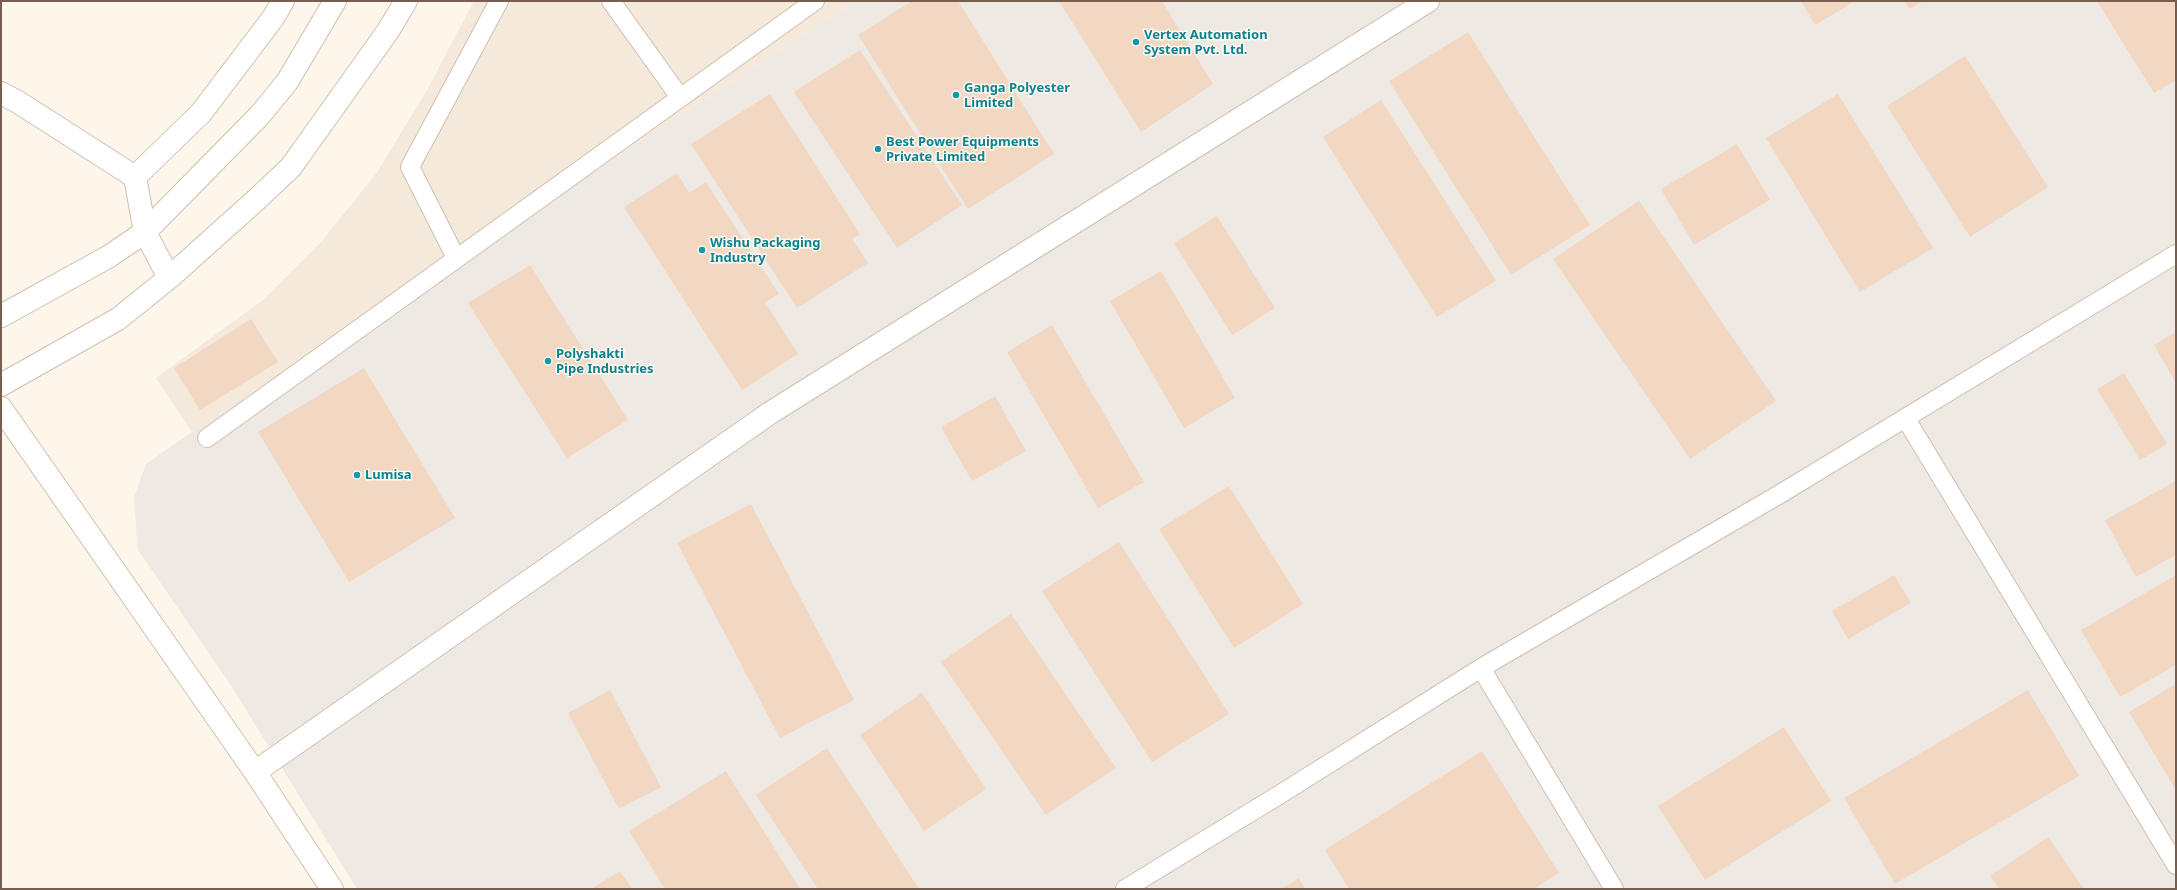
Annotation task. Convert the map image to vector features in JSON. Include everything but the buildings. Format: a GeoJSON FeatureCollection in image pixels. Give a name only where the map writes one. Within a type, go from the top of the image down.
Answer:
{"type":"FeatureCollection","features":[{"type":"Feature","properties":{"kind":"street"},"geometry":{"type":"LineString","coordinates":[[135,177],[201,113],[273,18],[283,1]]}},
{"type":"Feature","properties":{"kind":"street"},"geometry":{"type":"LineString","coordinates":[[1,316],[108,257],[145,232],[260,115],[282,88],[335,1]]}},
{"type":"Feature","properties":{"kind":"street"},"geometry":{"type":"LineString","coordinates":[[1,385],[118,319],[169,278],[291,167],[388,31],[406,1]]}},
{"type":"Feature","properties":{"kind":"street"},"geometry":{"type":"LineString","coordinates":[[255,772],[770,412],[1428,1]]}},
{"type":"Feature","properties":{"kind":"street"},"geometry":{"type":"LineString","coordinates":[[1,93],[18,102],[135,177],[145,232],[169,278]]}},
{"type":"Feature","properties":{"kind":"street"},"geometry":{"type":"LineString","coordinates":[[1,408],[255,772],[332,889]]}},
{"type":"Feature","properties":{"kind":"lane"},"geometry":{"type":"LineString","coordinates":[[456,258],[410,167],[499,1]]}},
{"type":"Feature","properties":{"kind":"lane"},"geometry":{"type":"LineString","coordinates":[[611,1],[679,96]]}},
{"type":"Feature","properties":{"kind":"lane"},"geometry":{"type":"LineString","coordinates":[[206,438],[679,96],[815,1]]}},
{"type":"Feature","properties":{"kind":"lane"},"geometry":{"type":"LineString","coordinates":[[1125,889],[1280,795],[1481,668],[1906,419],[2176,254]]}},
{"type":"Feature","properties":{"kind":"lane"},"geometry":{"type":"LineString","coordinates":[[1906,419],[2176,865]]}},
{"type":"Feature","properties":{"kind":"lane"},"geometry":{"type":"LineString","coordinates":[[1481,668],[1614,889]]}},
{"type":"Feature","properties":{"kind":"shaded area"},"geometry":{"type":"Polygon","coordinates":[[[474,1],[856,1],[192,432],[156,378],[263,300],[321,242],[376,174],[426,92],[474,1]]]}},
{"type":"Feature","properties":{"kind":"shaded area"},"geometry":{"type":"Polygon","coordinates":[[[856,1],[2176,1],[2176,889],[357,889],[230,684],[138,550],[134,497],[146,464],[192,432],[856,1]]]}},
{"type":"Feature","properties":{"kind":"place","name":"Vertex Automation System Pvt. Ltd."},"geometry":{"type":"Point","coordinates":[1136,42]}},
{"type":"Feature","properties":{"kind":"place","name":"Ganga Polyester Limited"},"geometry":{"type":"Point","coordinates":[956,95]}},
{"type":"Feature","properties":{"kind":"place","name":"Best Power Equipments Private Limited"},"geometry":{"type":"Point","coordinates":[878,149]}},
{"type":"Feature","properties":{"kind":"place","name":"Wishu Packaging Industry"},"geometry":{"type":"Point","coordinates":[702,250]}},
{"type":"Feature","properties":{"kind":"place","name":"Polyshakti Pipe Industries"},"geometry":{"type":"Point","coordinates":[548,361]}},
{"type":"Feature","properties":{"kind":"place","name":"Lumisa"},"geometry":{"type":"Point","coordinates":[357,475]}}]}
